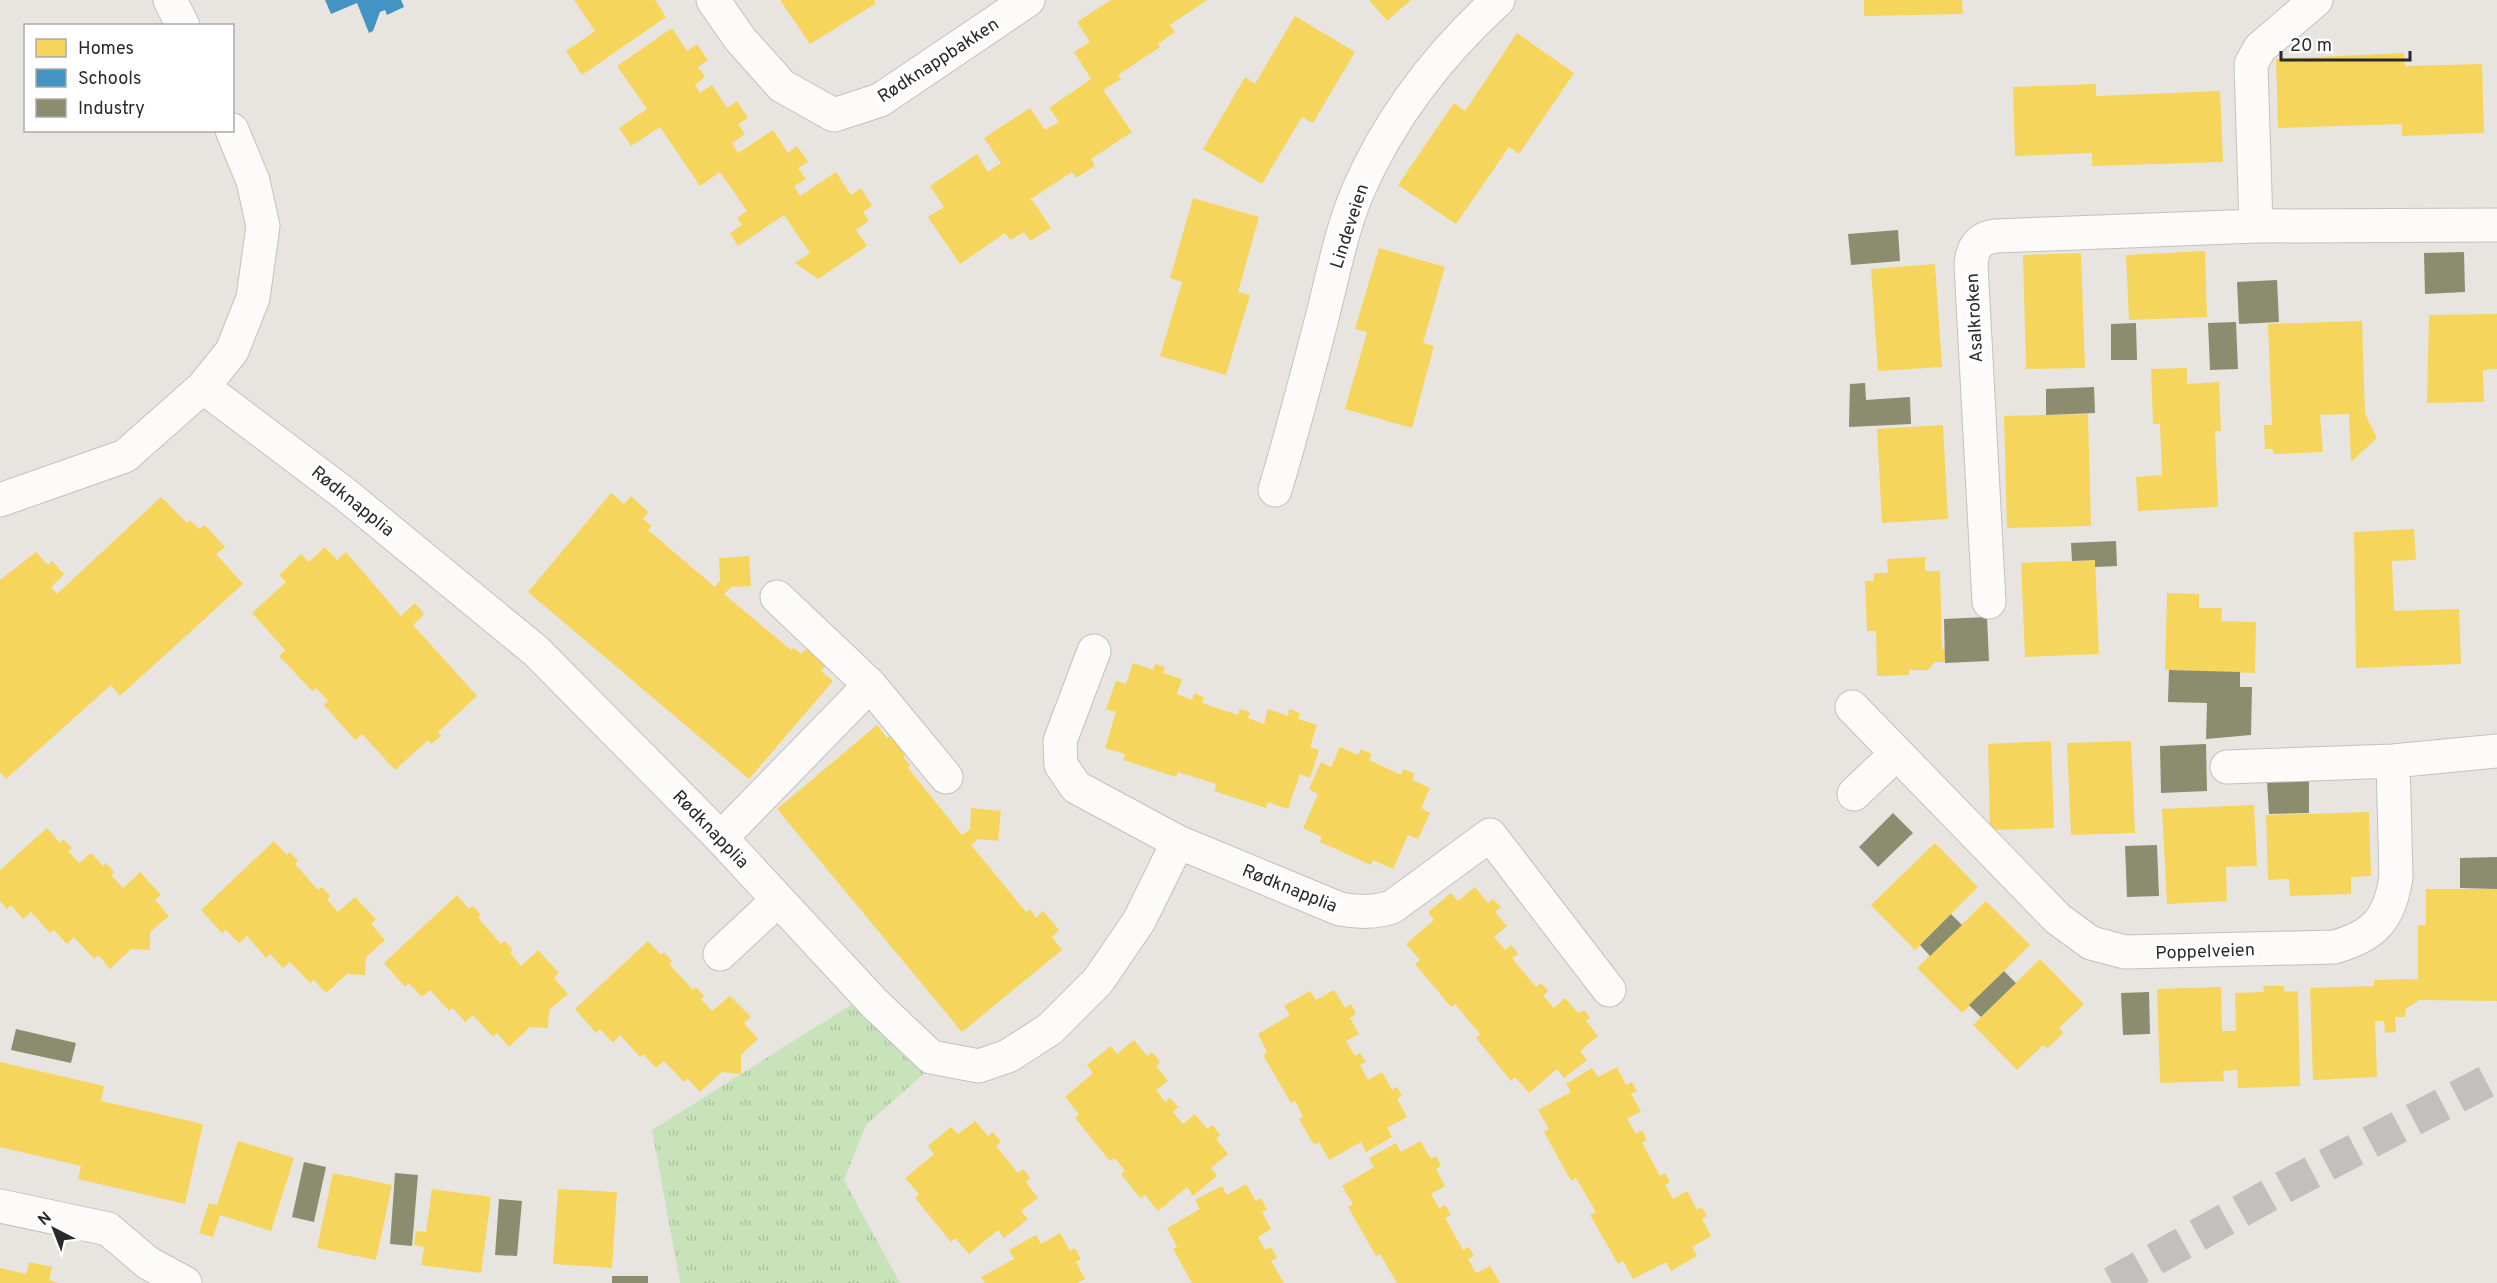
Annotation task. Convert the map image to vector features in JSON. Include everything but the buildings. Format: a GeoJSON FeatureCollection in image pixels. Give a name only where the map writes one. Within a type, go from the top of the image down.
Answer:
{"type":"FeatureCollection","features":[{"type":"Feature","properties":{"kind":"street"},"geometry":{"type":"LineString","coordinates":[[170,0],[182,24]]}},
{"type":"Feature","properties":{"kind":"street","name":"Rødknappbakken"},"geometry":{"type":"LineString","coordinates":[[713,0],[740,39],[782,87],[834,115],[880,100],[1028,0]]}},
{"type":"Feature","properties":{"kind":"street","name":"Lindeveien"},"geometry":{"type":"LineString","coordinates":[[1275,490],[1297,416],[1342,236],[1362,183],[1393,124],[1420,85],[1448,50],[1498,0]]}},
{"type":"Feature","properties":{"kind":"street"},"geometry":{"type":"LineString","coordinates":[[2256,226],[2251,64],[2260,48],[2316,0]]}},
{"type":"Feature","properties":{"kind":"street"},"geometry":{"type":"LineString","coordinates":[[0,500],[125,456],[203,387],[232,351],[253,298],[263,226],[253,181],[233,132]]}},
{"type":"Feature","properties":{"kind":"street","name":"Asalkroken"},"geometry":{"type":"LineString","coordinates":[[1989,602],[1971,265],[1972,253],[1977,245],[1987,237],[2256,226],[2497,225]]}},
{"type":"Feature","properties":{"kind":"street","name":"Rødknapplia"},"geometry":{"type":"LineString","coordinates":[[203,387],[345,494],[536,651],[720,838],[874,1003],[931,1057],[979,1066],[1008,1056],[1050,1029],[1098,981],[1139,921],[1178,842]]}},
{"type":"Feature","properties":{"kind":"street"},"geometry":{"type":"LineString","coordinates":[[777,597],[870,685],[946,777]]}},
{"type":"Feature","properties":{"kind":"street","name":"Rødknapplia"},"geometry":{"type":"LineString","coordinates":[[1094,651],[1060,741],[1062,765],[1076,787],[1178,842],[1340,909],[1375,912],[1392,907],[1490,835],[1609,990]]}},
{"type":"Feature","properties":{"kind":"street"},"geometry":{"type":"LineString","coordinates":[[720,838],[870,685]]}},
{"type":"Feature","properties":{"kind":"street","name":"Poppelveien"},"geometry":{"type":"LineString","coordinates":[[1852,707],[2074,932],[2106,948],[2149,953],[2334,947],[2364,937],[2383,917],[2393,895],[2396,877],[2393,761]]}},
{"type":"Feature","properties":{"kind":"street"},"geometry":{"type":"LineString","coordinates":[[2227,768],[2393,761],[2497,751]]}},
{"type":"Feature","properties":{"kind":"street"},"geometry":{"type":"LineString","coordinates":[[1854,794],[1896,754]]}},
{"type":"Feature","properties":{"kind":"street"},"geometry":{"type":"LineString","coordinates":[[720,954],[778,900]]}},
{"type":"Feature","properties":{"kind":"street"},"geometry":{"type":"LineString","coordinates":[[0,1206],[108,1229],[148,1263],[185,1283]]}},
{"type":"Feature","properties":{"kind":"green space"},"geometry":{"type":"Polygon","coordinates":[[[854,1003],[928,1070],[866,1125],[844,1180],[900,1283],[680,1283],[652,1130],[854,1003]]]}},
{"type":"Feature","properties":{"kind":"tunnel"},"geometry":{"type":"LineString","coordinates":[[2112,1283],[2284,1187],[2497,1076]]}}]}
